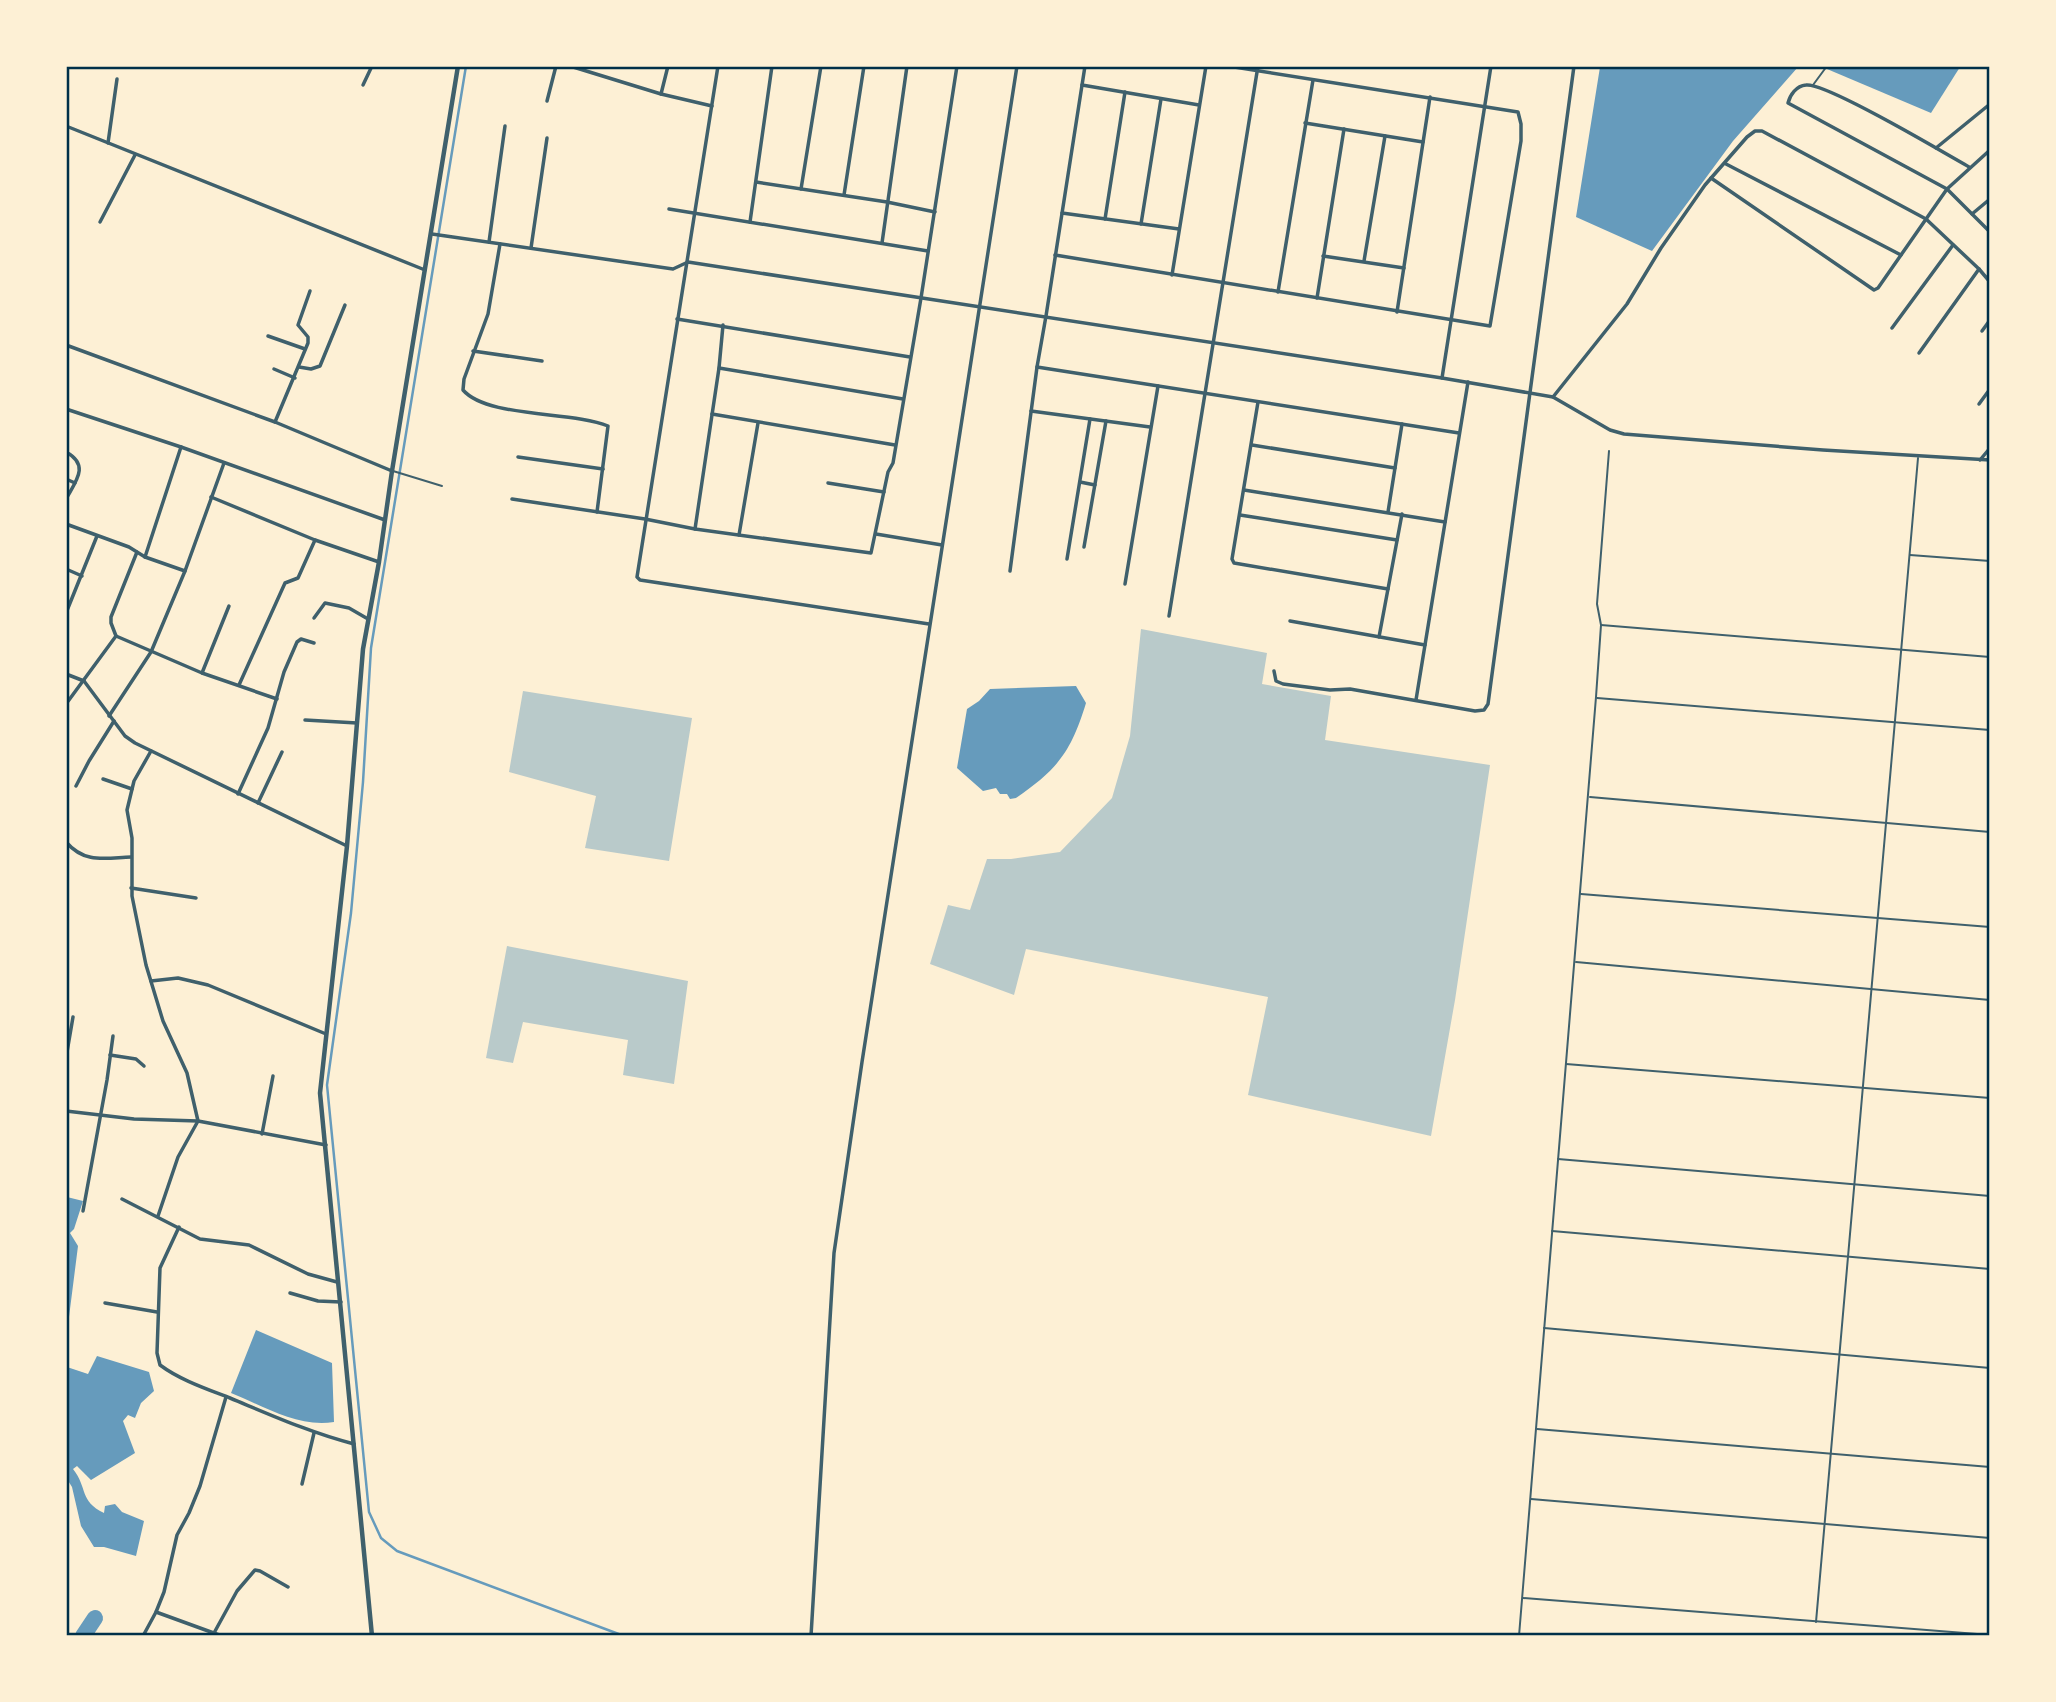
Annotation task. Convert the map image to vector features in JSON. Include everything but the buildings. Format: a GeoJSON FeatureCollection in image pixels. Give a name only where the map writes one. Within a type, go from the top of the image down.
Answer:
{"type":"FeatureCollection","features":[{"type":"Feature","properties":{"kind":"street"},"geometry":{"type":"LineString","coordinates":[[363,85],[372,66]]}},
{"type":"Feature","properties":{"kind":"street"},"geometry":{"type":"LineString","coordinates":[[372,1636],[320,1093],[347,846],[363,649],[425,271],[434,234],[458,66]]}},
{"type":"Feature","properties":{"kind":"street"},"geometry":{"type":"LineString","coordinates":[[547,101],[556,66]]}},
{"type":"Feature","properties":{"kind":"street"},"geometry":{"type":"LineString","coordinates":[[570,66],[712,106]]}},
{"type":"Feature","properties":{"kind":"street"},"geometry":{"type":"LineString","coordinates":[[662,94],[668,66]]}},
{"type":"Feature","properties":{"kind":"street"},"geometry":{"type":"LineString","coordinates":[[718,66],[645,519],[638,579],[930,624]]}},
{"type":"Feature","properties":{"kind":"street"},"geometry":{"type":"LineString","coordinates":[[750,222],[772,66]]}},
{"type":"Feature","properties":{"kind":"street"},"geometry":{"type":"LineString","coordinates":[[801,190],[821,66]]}},
{"type":"Feature","properties":{"kind":"street"},"geometry":{"type":"LineString","coordinates":[[844,195],[864,66]]}},
{"type":"Feature","properties":{"kind":"street"},"geometry":{"type":"LineString","coordinates":[[882,243],[907,66]]}},
{"type":"Feature","properties":{"kind":"street"},"geometry":{"type":"LineString","coordinates":[[811,1636],[834,1253],[1017,66]]}},
{"type":"Feature","properties":{"kind":"street"},"geometry":{"type":"LineString","coordinates":[[1010,571],[1037,367],[1085,66]]}},
{"type":"Feature","properties":{"kind":"street"},"geometry":{"type":"LineString","coordinates":[[1172,275],[1206,66]]}},
{"type":"Feature","properties":{"kind":"street"},"geometry":{"type":"LineString","coordinates":[[1055,256],[1490,326],[1521,141],[1518,112],[1228,66]]}},
{"type":"Feature","properties":{"kind":"street"},"geometry":{"type":"LineString","coordinates":[[1442,378],[1491,66]]}},
{"type":"Feature","properties":{"kind":"street"},"geometry":{"type":"LineString","coordinates":[[1274,671],[1276,681],[1283,684],[1330,690],[1349,688],[1475,711],[1484,710],[1488,704],[1574,66]]}},
{"type":"Feature","properties":{"kind":"street"},"geometry":{"type":"LineString","coordinates":[[512,499],[695,529],[868,553],[873,551],[888,472],[893,463],[929,251],[955,67]]}},
{"type":"Feature","properties":{"kind":"street"},"geometry":{"type":"LineString","coordinates":[[1169,616],[1258,69]]}},
{"type":"Feature","properties":{"kind":"street"},"geometry":{"type":"LineString","coordinates":[[108,143],[117,79]]}},
{"type":"Feature","properties":{"kind":"street"},"geometry":{"type":"LineString","coordinates":[[1278,292],[1313,79]]}},
{"type":"Feature","properties":{"kind":"street"},"geometry":{"type":"LineString","coordinates":[[1969,167],[1814,85],[1807,84],[1789,97],[1788,103],[1947,189],[1990,232]]}},
{"type":"Feature","properties":{"kind":"street"},"geometry":{"type":"LineString","coordinates":[[1082,85],[1199,105]]}},
{"type":"Feature","properties":{"kind":"street"},"geometry":{"type":"LineString","coordinates":[[1105,219],[1125,92]]}},
{"type":"Feature","properties":{"kind":"street"},"geometry":{"type":"LineString","coordinates":[[1397,312],[1430,97]]}},
{"type":"Feature","properties":{"kind":"street"},"geometry":{"type":"LineString","coordinates":[[1141,224],[1161,99]]}},
{"type":"Feature","properties":{"kind":"street"},"geometry":{"type":"LineString","coordinates":[[1936,148],[1990,104]]}},
{"type":"Feature","properties":{"kind":"street"},"geometry":{"type":"LineString","coordinates":[[1306,123],[1423,142]]}},
{"type":"Feature","properties":{"kind":"street"},"geometry":{"type":"LineString","coordinates":[[66,126],[425,271]]}},
{"type":"Feature","properties":{"kind":"street"},"geometry":{"type":"LineString","coordinates":[[489,242],[505,126]]}},
{"type":"Feature","properties":{"kind":"street"},"geometry":{"type":"LineString","coordinates":[[1317,298],[1344,129]]}},
{"type":"Feature","properties":{"kind":"street"},"geometry":{"type":"LineString","coordinates":[[1553,397],[1628,303],[1661,248],[1711,178],[1755,131],[1762,131],[1926,219],[1990,282]]}},
{"type":"Feature","properties":{"kind":"street"},"geometry":{"type":"LineString","coordinates":[[1364,261],[1385,136]]}},
{"type":"Feature","properties":{"kind":"street"},"geometry":{"type":"LineString","coordinates":[[531,248],[547,138]]}},
{"type":"Feature","properties":{"kind":"street"},"geometry":{"type":"LineString","coordinates":[[1711,178],[1872,290],[1878,288],[1947,189],[1990,150]]}},
{"type":"Feature","properties":{"kind":"street"},"geometry":{"type":"LineString","coordinates":[[100,222],[135,155]]}},
{"type":"Feature","properties":{"kind":"street"},"geometry":{"type":"LineString","coordinates":[[1726,163],[1901,255]]}},
{"type":"Feature","properties":{"kind":"street"},"geometry":{"type":"LineString","coordinates":[[756,182],[935,212]]}},
{"type":"Feature","properties":{"kind":"street"},"geometry":{"type":"LineString","coordinates":[[1972,214],[1990,199]]}},
{"type":"Feature","properties":{"kind":"street"},"geometry":{"type":"LineString","coordinates":[[669,209],[929,251]]}},
{"type":"Feature","properties":{"kind":"street"},"geometry":{"type":"LineString","coordinates":[[1062,213],[1179,229]]}},
{"type":"Feature","properties":{"kind":"street"},"geometry":{"type":"LineString","coordinates":[[434,234],[673,269],[688,262],[1468,382],[1553,397],[1610,430],[1624,434],[1990,460]]}},
{"type":"Feature","properties":{"kind":"street"},"geometry":{"type":"LineString","coordinates":[[500,244],[488,314],[462,385],[464,393],[500,407],[605,424],[609,428],[597,512]]}},
{"type":"Feature","properties":{"kind":"street"},"geometry":{"type":"LineString","coordinates":[[1892,328],[1953,245]]}},
{"type":"Feature","properties":{"kind":"street"},"geometry":{"type":"LineString","coordinates":[[1322,256],[1404,268]]}},
{"type":"Feature","properties":{"kind":"street"},"geometry":{"type":"LineString","coordinates":[[1919,353],[1979,269]]}},
{"type":"Feature","properties":{"kind":"street"},"geometry":{"type":"LineString","coordinates":[[275,422],[305,349],[308,337],[298,322],[310,290]]}},
{"type":"Feature","properties":{"kind":"street"},"geometry":{"type":"LineString","coordinates":[[299,367],[311,369],[320,366],[345,305]]}},
{"type":"Feature","properties":{"kind":"street"},"geometry":{"type":"LineString","coordinates":[[677,319],[910,357]]}},
{"type":"Feature","properties":{"kind":"street"},"geometry":{"type":"LineString","coordinates":[[1982,331],[1990,320]]}},
{"type":"Feature","properties":{"kind":"street"},"geometry":{"type":"LineString","coordinates":[[695,529],[723,325]]}},
{"type":"Feature","properties":{"kind":"street"},"geometry":{"type":"LineString","coordinates":[[268,336],[305,349]]}},
{"type":"Feature","properties":{"kind":"street"},"geometry":{"type":"LineString","coordinates":[[66,345],[275,422],[393,471]]}},
{"type":"Feature","properties":{"kind":"street"},"geometry":{"type":"LineString","coordinates":[[473,351],[542,361]]}},
{"type":"Feature","properties":{"kind":"street"},"geometry":{"type":"LineString","coordinates":[[1037,367],[1459,433]]}},
{"type":"Feature","properties":{"kind":"street"},"geometry":{"type":"LineString","coordinates":[[719,368],[903,399]]}},
{"type":"Feature","properties":{"kind":"street"},"geometry":{"type":"LineString","coordinates":[[274,369],[295,378]]}},
{"type":"Feature","properties":{"kind":"street"},"geometry":{"type":"LineString","coordinates":[[1416,700],[1468,382]]}},
{"type":"Feature","properties":{"kind":"street"},"geometry":{"type":"LineString","coordinates":[[1125,584],[1158,386]]}},
{"type":"Feature","properties":{"kind":"street"},"geometry":{"type":"LineString","coordinates":[[1979,404],[1990,389]]}},
{"type":"Feature","properties":{"kind":"street"},"geometry":{"type":"LineString","coordinates":[[1258,402],[1232,559],[1238,565],[1388,589]]}},
{"type":"Feature","properties":{"kind":"street"},"geometry":{"type":"LineString","coordinates":[[66,410],[386,520]]}},
{"type":"Feature","properties":{"kind":"street"},"geometry":{"type":"LineString","coordinates":[[1031,411],[1151,427]]}},
{"type":"Feature","properties":{"kind":"street"},"geometry":{"type":"LineString","coordinates":[[712,414],[895,445]]}},
{"type":"Feature","properties":{"kind":"street"},"geometry":{"type":"LineString","coordinates":[[1067,559],[1090,419]]}},
{"type":"Feature","properties":{"kind":"street"},"geometry":{"type":"LineString","coordinates":[[1084,547],[1106,421]]}},
{"type":"Feature","properties":{"kind":"street"},"geometry":{"type":"LineString","coordinates":[[740,535],[758,422]]}},
{"type":"Feature","properties":{"kind":"street"},"geometry":{"type":"LineString","coordinates":[[1388,512],[1402,424]]}},
{"type":"Feature","properties":{"kind":"street"},"geometry":{"type":"LineString","coordinates":[[1251,445],[1395,468]]}},
{"type":"Feature","properties":{"kind":"street"},"geometry":{"type":"LineString","coordinates":[[145,557],[180,447]]}},
{"type":"Feature","properties":{"kind":"street"},"geometry":{"type":"LineString","coordinates":[[1980,460],[1990,448]]}},
{"type":"Feature","properties":{"kind":"street"},"geometry":{"type":"LineString","coordinates":[[66,452],[79,461],[80,470],[66,499]]}},
{"type":"Feature","properties":{"kind":"street"},"geometry":{"type":"LineString","coordinates":[[518,457],[603,469]]}},
{"type":"Feature","properties":{"kind":"street"},"geometry":{"type":"LineString","coordinates":[[109,716],[151,652],[185,571],[224,463]]}},
{"type":"Feature","properties":{"kind":"street"},"geometry":{"type":"LineString","coordinates":[[66,480],[75,483]]}},
{"type":"Feature","properties":{"kind":"street"},"geometry":{"type":"LineString","coordinates":[[1080,482],[1095,485]]}},
{"type":"Feature","properties":{"kind":"street"},"geometry":{"type":"LineString","coordinates":[[828,483],[884,492]]}},
{"type":"Feature","properties":{"kind":"street"},"geometry":{"type":"LineString","coordinates":[[1244,490],[1445,522]]}},
{"type":"Feature","properties":{"kind":"street"},"geometry":{"type":"LineString","coordinates":[[211,497],[315,540],[379,562]]}},
{"type":"Feature","properties":{"kind":"street"},"geometry":{"type":"LineString","coordinates":[[1379,637],[1402,514]]}},
{"type":"Feature","properties":{"kind":"street"},"geometry":{"type":"LineString","coordinates":[[1240,516],[1397,540]]}},
{"type":"Feature","properties":{"kind":"street"},"geometry":{"type":"LineString","coordinates":[[66,524],[130,547],[145,557],[185,571]]}},
{"type":"Feature","properties":{"kind":"street"},"geometry":{"type":"LineString","coordinates":[[876,534],[942,545]]}},
{"type":"Feature","properties":{"kind":"street"},"geometry":{"type":"LineString","coordinates":[[66,612],[97,536]]}},
{"type":"Feature","properties":{"kind":"street"},"geometry":{"type":"LineString","coordinates":[[239,685],[285,583],[298,578],[315,540]]}},
{"type":"Feature","properties":{"kind":"street"},"geometry":{"type":"LineString","coordinates":[[137,552],[111,617],[116,636],[202,673],[277,699]]}},
{"type":"Feature","properties":{"kind":"street"},"geometry":{"type":"LineString","coordinates":[[66,569],[80,575]]}},
{"type":"Feature","properties":{"kind":"street"},"geometry":{"type":"LineString","coordinates":[[314,618],[323,604],[329,603],[349,608],[368,619]]}},
{"type":"Feature","properties":{"kind":"street"},"geometry":{"type":"LineString","coordinates":[[202,673],[229,606]]}},
{"type":"Feature","properties":{"kind":"street"},"geometry":{"type":"LineString","coordinates":[[1290,621],[1425,645]]}},
{"type":"Feature","properties":{"kind":"street"},"geometry":{"type":"LineString","coordinates":[[66,704],[116,636]]}},
{"type":"Feature","properties":{"kind":"street"},"geometry":{"type":"LineString","coordinates":[[237,794],[264,737],[284,673],[299,639],[314,643]]}},
{"type":"Feature","properties":{"kind":"street"},"geometry":{"type":"LineString","coordinates":[[66,674],[84,681],[125,736],[237,794],[347,846]]}},
{"type":"Feature","properties":{"kind":"street"},"geometry":{"type":"LineString","coordinates":[[305,720],[357,723]]}},
{"type":"Feature","properties":{"kind":"street"},"geometry":{"type":"LineString","coordinates":[[76,786],[114,722]]}},
{"type":"Feature","properties":{"kind":"street"},"geometry":{"type":"LineString","coordinates":[[151,751],[132,789],[127,810],[132,838],[131,888],[146,965],[163,1021],[187,1073],[198,1121],[178,1157],[158,1216]]}},
{"type":"Feature","properties":{"kind":"street"},"geometry":{"type":"LineString","coordinates":[[258,803],[282,752]]}},
{"type":"Feature","properties":{"kind":"street"},"geometry":{"type":"LineString","coordinates":[[103,779],[132,789]]}},
{"type":"Feature","properties":{"kind":"street"},"geometry":{"type":"LineString","coordinates":[[66,842],[77,853],[88,858],[131,857]]}},
{"type":"Feature","properties":{"kind":"street"},"geometry":{"type":"LineString","coordinates":[[131,888],[196,898]]}},
{"type":"Feature","properties":{"kind":"street"},"geometry":{"type":"LineString","coordinates":[[152,981],[178,978],[208,985],[326,1034]]}},
{"type":"Feature","properties":{"kind":"street"},"geometry":{"type":"LineString","coordinates":[[66,1058],[72,1017]]}},
{"type":"Feature","properties":{"kind":"street"},"geometry":{"type":"LineString","coordinates":[[83,1211],[113,1036]]}},
{"type":"Feature","properties":{"kind":"street"},"geometry":{"type":"LineString","coordinates":[[110,1055],[136,1059],[144,1066]]}},
{"type":"Feature","properties":{"kind":"street"},"geometry":{"type":"LineString","coordinates":[[262,1134],[273,1076]]}},
{"type":"Feature","properties":{"kind":"street"},"geometry":{"type":"LineString","coordinates":[[66,1111],[100,1116],[198,1121],[326,1144]]}},
{"type":"Feature","properties":{"kind":"street"},"geometry":{"type":"LineString","coordinates":[[122,1199],[207,1241],[249,1245],[308,1274],[339,1283]]}},
{"type":"Feature","properties":{"kind":"street"},"geometry":{"type":"LineString","coordinates":[[179,1227],[161,1265],[157,1353],[160,1365],[226,1397],[314,1433],[354,1444]]}},
{"type":"Feature","properties":{"kind":"street"},"geometry":{"type":"LineString","coordinates":[[290,1293],[318,1301],[341,1302]]}},
{"type":"Feature","properties":{"kind":"street"},"geometry":{"type":"LineString","coordinates":[[105,1303],[158,1312]]}},
{"type":"Feature","properties":{"kind":"street"},"geometry":{"type":"LineString","coordinates":[[143,1636],[167,1584],[177,1535],[200,1486],[226,1397]]}},
{"type":"Feature","properties":{"kind":"street"},"geometry":{"type":"LineString","coordinates":[[302,1483],[314,1433]]}},
{"type":"Feature","properties":{"kind":"street"},"geometry":{"type":"LineString","coordinates":[[214,1633],[237,1591],[255,1570],[288,1587]]}},
{"type":"Feature","properties":{"kind":"street"},"geometry":{"type":"LineString","coordinates":[[156,1612],[222,1636]]}},
{"type":"Feature","properties":{"kind":"lane"},"geometry":{"type":"LineString","coordinates":[[1814,85],[1827,66]]}},
{"type":"Feature","properties":{"kind":"lane"},"geometry":{"type":"LineString","coordinates":[[1520,1636],[1596,698],[1601,625],[1597,604],[1609,451]]}},
{"type":"Feature","properties":{"kind":"lane"},"geometry":{"type":"LineString","coordinates":[[1816,1622],[1918,455]]}},
{"type":"Feature","properties":{"kind":"lane"},"geometry":{"type":"LineString","coordinates":[[393,471],[442,486]]}},
{"type":"Feature","properties":{"kind":"lane"},"geometry":{"type":"LineString","coordinates":[[1909,555],[1990,561]]}},
{"type":"Feature","properties":{"kind":"lane"},"geometry":{"type":"LineString","coordinates":[[1601,625],[1990,657]]}},
{"type":"Feature","properties":{"kind":"lane"},"geometry":{"type":"LineString","coordinates":[[1596,698],[1990,730]]}},
{"type":"Feature","properties":{"kind":"lane"},"geometry":{"type":"LineString","coordinates":[[1588,796],[1990,832]]}},
{"type":"Feature","properties":{"kind":"lane"},"geometry":{"type":"LineString","coordinates":[[1580,894],[1990,927]]}},
{"type":"Feature","properties":{"kind":"lane"},"geometry":{"type":"LineString","coordinates":[[1574,962],[1990,1000]]}},
{"type":"Feature","properties":{"kind":"lane"},"geometry":{"type":"LineString","coordinates":[[1566,1064],[1990,1098]]}},
{"type":"Feature","properties":{"kind":"lane"},"geometry":{"type":"LineString","coordinates":[[1558,1160],[1990,1196]]}},
{"type":"Feature","properties":{"kind":"lane"},"geometry":{"type":"LineString","coordinates":[[1552,1231],[1990,1269]]}},
{"type":"Feature","properties":{"kind":"lane"},"geometry":{"type":"LineString","coordinates":[[1544,1328],[1990,1368]]}},
{"type":"Feature","properties":{"kind":"lane"},"geometry":{"type":"LineString","coordinates":[[1536,1429],[1990,1467]]}},
{"type":"Feature","properties":{"kind":"lane"},"geometry":{"type":"LineString","coordinates":[[1531,1499],[1990,1538]]}},
{"type":"Feature","properties":{"kind":"lane"},"geometry":{"type":"LineString","coordinates":[[1522,1598],[1990,1636]]}},
{"type":"Feature","properties":{"kind":"shaded area"},"geometry":{"type":"Polygon","coordinates":[[[1141,629],[1267,653],[1262,684],[1331,696],[1325,740],[1490,765],[1455,1000],[1431,1136],[1248,1095],[1268,997],[1026,949],[1014,995],[930,964],[948,905],[970,910],[987,859],[1011,859],[1060,852],[1112,798],[1130,736],[1141,629]]]}},
{"type":"Feature","properties":{"kind":"shaded area"},"geometry":{"type":"Polygon","coordinates":[[[523,691],[692,718],[669,861],[585,848],[596,796],[509,772],[523,691]]]}},
{"type":"Feature","properties":{"kind":"shaded area"},"geometry":{"type":"Polygon","coordinates":[[[507,946],[688,981],[674,1084],[623,1075],[628,1040],[523,1022],[513,1063],[486,1058],[507,946]]]}},
{"type":"Feature","properties":{"kind":"water"},"geometry":{"type":"Polygon","coordinates":[[[1600,66],[1798,67],[1733,141],[1652,251],[1576,217],[1600,66]]]}},
{"type":"Feature","properties":{"kind":"water"},"geometry":{"type":"Polygon","coordinates":[[[1826,67],[1960,67],[1931,113],[1826,67]]]}},
{"type":"Feature","properties":{"kind":"water"},"geometry":{"type":"Polygon","coordinates":[[[1076,686],[1086,703],[1075,734],[1053,768],[1016,798],[1010,799],[1007,794],[1000,794],[996,788],[983,791],[957,768],[967,709],[990,689],[1076,686]]]}},
{"type":"Feature","properties":{"kind":"water"},"geometry":{"type":"Polygon","coordinates":[[[67,1197],[83,1201],[74,1229],[70,1233],[78,1246],[69,1317],[66,1316],[67,1197]]]}},
{"type":"Feature","properties":{"kind":"water"},"geometry":{"type":"Polygon","coordinates":[[[256,1330],[332,1363],[334,1422],[294,1419],[231,1393],[256,1330]]]}},
{"type":"Feature","properties":{"kind":"water"},"geometry":{"type":"Polygon","coordinates":[[[97,1356],[149,1372],[154,1391],[141,1403],[135,1418],[128,1415],[123,1421],[135,1453],[91,1480],[77,1466],[73,1469],[87,1499],[96,1508],[104,1513],[105,1506],[115,1504],[122,1512],[144,1521],[136,1556],[94,1547],[81,1526],[72,1487],[67,1479],[67,1367],[88,1374],[97,1356]]]}},
{"type":"Feature","properties":{"kind":"waterway"},"geometry":{"type":"LineString","coordinates":[[466,66],[371,648],[363,782],[351,913],[327,1085],[369,1512],[381,1538],[397,1551],[624,1636]]}},
{"type":"Feature","properties":{"kind":"waterway"},"geometry":{"type":"LineString","coordinates":[[83,1636],[95,1618]]}}]}
